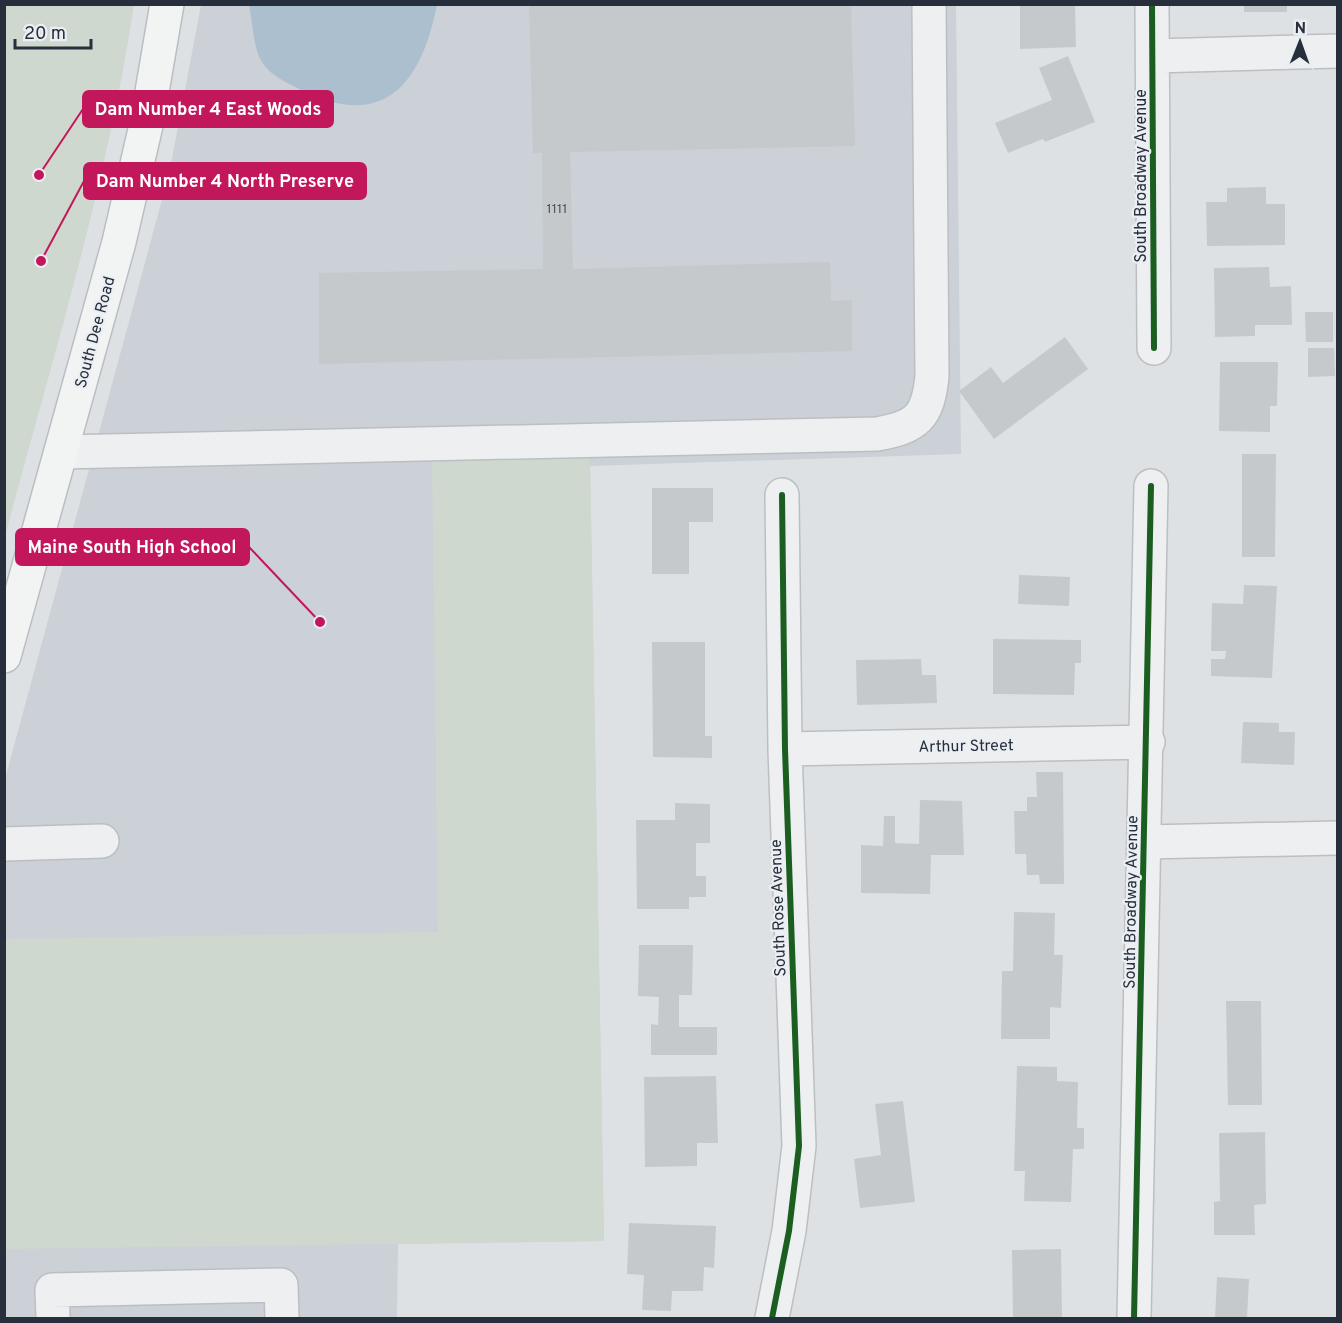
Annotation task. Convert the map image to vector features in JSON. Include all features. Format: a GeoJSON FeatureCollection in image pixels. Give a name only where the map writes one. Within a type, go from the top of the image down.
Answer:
{"type":"FeatureCollection","features":[{"type":"Feature","properties":{"kind":"main road","name":"South Dee Road"},"geometry":{"type":"LineString","coordinates":[[4,656],[119,242],[147,121],[167,4]]}},
{"type":"Feature","properties":{"kind":"street"},"geometry":{"type":"LineString","coordinates":[[61,452],[877,434],[898,430],[914,423],[925,412],[930,398],[932,376],[929,4]]}},
{"type":"Feature","properties":{"kind":"street","name":"South Broadway Avenue"},"geometry":{"type":"LineString","coordinates":[[1152,4],[1154,348]]}},
{"type":"Feature","properties":{"kind":"street"},"geometry":{"type":"LineString","coordinates":[[1153,57],[1338,51]]}},
{"type":"Feature","properties":{"kind":"street","name":"South Broadway Avenue"},"geometry":{"type":"LineString","coordinates":[[1134,1318],[1148,742],[1151,486]]}},
{"type":"Feature","properties":{"kind":"street","name":"South Rose Avenue"},"geometry":{"type":"LineString","coordinates":[[772,1318],[789,1231],[799,1146],[785,749],[782,495]]}},
{"type":"Feature","properties":{"kind":"street","name":"Arthur Street"},"geometry":{"type":"LineString","coordinates":[[785,749],[1148,742]]}},
{"type":"Feature","properties":{"kind":"street"},"geometry":{"type":"LineString","coordinates":[[1145,842],[1338,838]]}},
{"type":"Feature","properties":{"kind":"street"},"geometry":{"type":"LineString","coordinates":[[4,844],[102,841]]}},
{"type":"Feature","properties":{"kind":"street"},"geometry":{"type":"LineString","coordinates":[[53,1318],[52,1290],[281,1285],[282,1318]]}},
{"type":"Feature","properties":{"kind":"shaded area"},"geometry":{"type":"Polygon","coordinates":[[[4,5],[134,5],[123,72],[94,205],[5,536],[4,5]]]}},
{"type":"Feature","properties":{"kind":"shaded area"},"geometry":{"type":"Polygon","coordinates":[[[201,5],[956,5],[961,454],[590,466],[604,1241],[398,1244],[397,1318],[5,1318],[5,779],[169,174],[201,5]]]}},
{"type":"Feature","properties":{"kind":"shaded area"},"geometry":{"type":"Polygon","coordinates":[[[590,456],[604,1241],[5,1249],[4,939],[438,932],[432,457],[590,456]]]}},
{"type":"Feature","properties":{"kind":"water"},"geometry":{"type":"Polygon","coordinates":[[[249,4],[437,5],[430,33],[420,58],[408,78],[394,93],[375,102],[354,105],[328,101],[299,89],[270,71],[258,54],[249,4]]]}},
{"type":"Feature","properties":{"kind":"building"},"geometry":{"type":"Polygon","coordinates":[[[529,4],[851,4],[855,146],[570,152],[573,269],[830,262],[831,301],[852,300],[852,351],[319,364],[319,273],[543,269],[542,153],[533,153],[529,4]]]}},
{"type":"Feature","properties":{"kind":"building"},"geometry":{"type":"Polygon","coordinates":[[[1020,4],[1075,4],[1076,47],[1020,49],[1020,4]]]}},
{"type":"Feature","properties":{"kind":"building"},"geometry":{"type":"Polygon","coordinates":[[[1244,5],[1287,5],[1287,12],[1244,12],[1244,5]]]}},
{"type":"Feature","properties":{"kind":"building"},"geometry":{"type":"Polygon","coordinates":[[[1068,56],[1095,122],[1045,142],[1043,139],[1008,153],[995,123],[1052,100],[1039,68],[1068,56]]]}},
{"type":"Feature","properties":{"kind":"building"},"geometry":{"type":"Polygon","coordinates":[[[1266,187],[1266,204],[1285,204],[1285,245],[1207,246],[1206,202],[1227,202],[1227,188],[1266,187]]]}},
{"type":"Feature","properties":{"kind":"building"},"geometry":{"type":"Polygon","coordinates":[[[1269,267],[1270,287],[1291,286],[1292,325],[1255,325],[1255,336],[1215,337],[1214,268],[1269,267]]]}},
{"type":"Feature","properties":{"kind":"building"},"geometry":{"type":"Polygon","coordinates":[[[1305,312],[1333,312],[1333,342],[1306,342],[1305,312]]]}},
{"type":"Feature","properties":{"kind":"building"},"geometry":{"type":"Polygon","coordinates":[[[1065,337],[1088,369],[994,439],[959,391],[991,367],[1003,383],[1065,337]]]}},
{"type":"Feature","properties":{"kind":"building"},"geometry":{"type":"Polygon","coordinates":[[[1308,348],[1334,348],[1335,376],[1308,377],[1308,348]]]}},
{"type":"Feature","properties":{"kind":"building"},"geometry":{"type":"Polygon","coordinates":[[[1220,362],[1278,362],[1277,406],[1270,406],[1270,432],[1219,431],[1220,362]]]}},
{"type":"Feature","properties":{"kind":"building"},"geometry":{"type":"Polygon","coordinates":[[[1242,454],[1276,454],[1275,557],[1242,557],[1242,454]]]}},
{"type":"Feature","properties":{"kind":"building"},"geometry":{"type":"Polygon","coordinates":[[[652,488],[713,488],[713,522],[689,522],[689,574],[652,574],[652,488]]]}},
{"type":"Feature","properties":{"kind":"building"},"geometry":{"type":"Polygon","coordinates":[[[1019,575],[1070,577],[1069,606],[1018,604],[1019,575]]]}},
{"type":"Feature","properties":{"kind":"building"},"geometry":{"type":"Polygon","coordinates":[[[1244,585],[1277,586],[1272,678],[1211,676],[1211,659],[1225,659],[1226,651],[1211,651],[1212,603],[1243,604],[1244,585]]]}},
{"type":"Feature","properties":{"kind":"building"},"geometry":{"type":"Polygon","coordinates":[[[993,639],[1081,640],[1081,663],[1075,663],[1074,695],[993,694],[993,639]]]}},
{"type":"Feature","properties":{"kind":"building"},"geometry":{"type":"Polygon","coordinates":[[[652,642],[705,642],[705,736],[712,736],[712,758],[653,757],[652,642]]]}},
{"type":"Feature","properties":{"kind":"building"},"geometry":{"type":"Polygon","coordinates":[[[921,659],[922,675],[936,675],[937,703],[857,705],[856,660],[921,659]]]}},
{"type":"Feature","properties":{"kind":"building"},"geometry":{"type":"Polygon","coordinates":[[[1243,722],[1279,723],[1279,732],[1295,732],[1294,765],[1241,763],[1243,722]]]}},
{"type":"Feature","properties":{"kind":"building"},"geometry":{"type":"Polygon","coordinates":[[[1036,772],[1063,772],[1064,884],[1040,884],[1039,875],[1027,875],[1026,854],[1015,854],[1014,811],[1027,811],[1027,797],[1037,797],[1036,772]]]}},
{"type":"Feature","properties":{"kind":"building"},"geometry":{"type":"Polygon","coordinates":[[[920,800],[962,801],[964,855],[931,855],[930,894],[861,893],[861,845],[883,846],[884,816],[895,816],[895,843],[919,844],[920,800]]]}},
{"type":"Feature","properties":{"kind":"building"},"geometry":{"type":"Polygon","coordinates":[[[675,803],[710,804],[710,843],[696,843],[696,876],[706,876],[706,897],[689,897],[689,909],[637,909],[636,820],[675,820],[675,803]]]}},
{"type":"Feature","properties":{"kind":"building"},"geometry":{"type":"Polygon","coordinates":[[[1014,912],[1055,913],[1054,955],[1063,955],[1061,1008],[1050,1007],[1050,1039],[1001,1039],[1002,971],[1013,971],[1014,912]]]}},
{"type":"Feature","properties":{"kind":"building"},"geometry":{"type":"Polygon","coordinates":[[[639,945],[693,945],[692,995],[679,995],[679,1027],[717,1027],[717,1055],[651,1055],[651,1024],[658,1025],[659,997],[638,996],[639,945]]]}},
{"type":"Feature","properties":{"kind":"building"},"geometry":{"type":"Polygon","coordinates":[[[1226,1001],[1261,1001],[1262,1105],[1228,1105],[1226,1001]]]}},
{"type":"Feature","properties":{"kind":"building"},"geometry":{"type":"Polygon","coordinates":[[[1017,1066],[1057,1067],[1057,1081],[1078,1082],[1077,1128],[1084,1128],[1084,1149],[1073,1149],[1071,1202],[1024,1201],[1025,1171],[1014,1171],[1017,1066]]]}},
{"type":"Feature","properties":{"kind":"building"},"geometry":{"type":"Polygon","coordinates":[[[716,1076],[718,1143],[697,1143],[697,1166],[645,1167],[644,1077],[716,1076]]]}},
{"type":"Feature","properties":{"kind":"building"},"geometry":{"type":"Polygon","coordinates":[[[903,1101],[915,1202],[860,1208],[854,1159],[881,1155],[875,1104],[903,1101]]]}},
{"type":"Feature","properties":{"kind":"building"},"geometry":{"type":"Polygon","coordinates":[[[1265,1132],[1266,1204],[1254,1205],[1255,1235],[1214,1235],[1214,1202],[1220,1201],[1219,1133],[1265,1132]]]}},
{"type":"Feature","properties":{"kind":"building"},"geometry":{"type":"Polygon","coordinates":[[[629,1223],[716,1226],[714,1268],[704,1267],[703,1291],[672,1291],[671,1311],[642,1310],[644,1275],[627,1274],[629,1223]]]}},
{"type":"Feature","properties":{"kind":"building"},"geometry":{"type":"Polygon","coordinates":[[[1061,1249],[1062,1318],[1013,1318],[1012,1250],[1061,1249]]]}},
{"type":"Feature","properties":{"kind":"building"},"geometry":{"type":"Polygon","coordinates":[[[1217,1277],[1249,1279],[1247,1318],[1215,1318],[1217,1277]]]}},
{"type":"Feature","properties":{"kind":"cycle path"},"geometry":{"type":"LineString","coordinates":[[1152,4],[1154,348]]}},
{"type":"Feature","properties":{"kind":"cycle path"},"geometry":{"type":"LineString","coordinates":[[1134,1318],[1151,486]]}},
{"type":"Feature","properties":{"kind":"cycle path"},"geometry":{"type":"LineString","coordinates":[[772,1318],[789,1231],[799,1146],[785,749],[782,495]]}},
{"type":"Feature","properties":{"kind":"place","name":"Dam Number 4 East Woods"},"geometry":{"type":"Point","coordinates":[39,175]}},
{"type":"Feature","properties":{"kind":"place","name":"Dam Number 4 North Preserve"},"geometry":{"type":"Point","coordinates":[41,261]}},
{"type":"Feature","properties":{"kind":"place","name":"Maine South High School"},"geometry":{"type":"Point","coordinates":[320,622]}}]}
